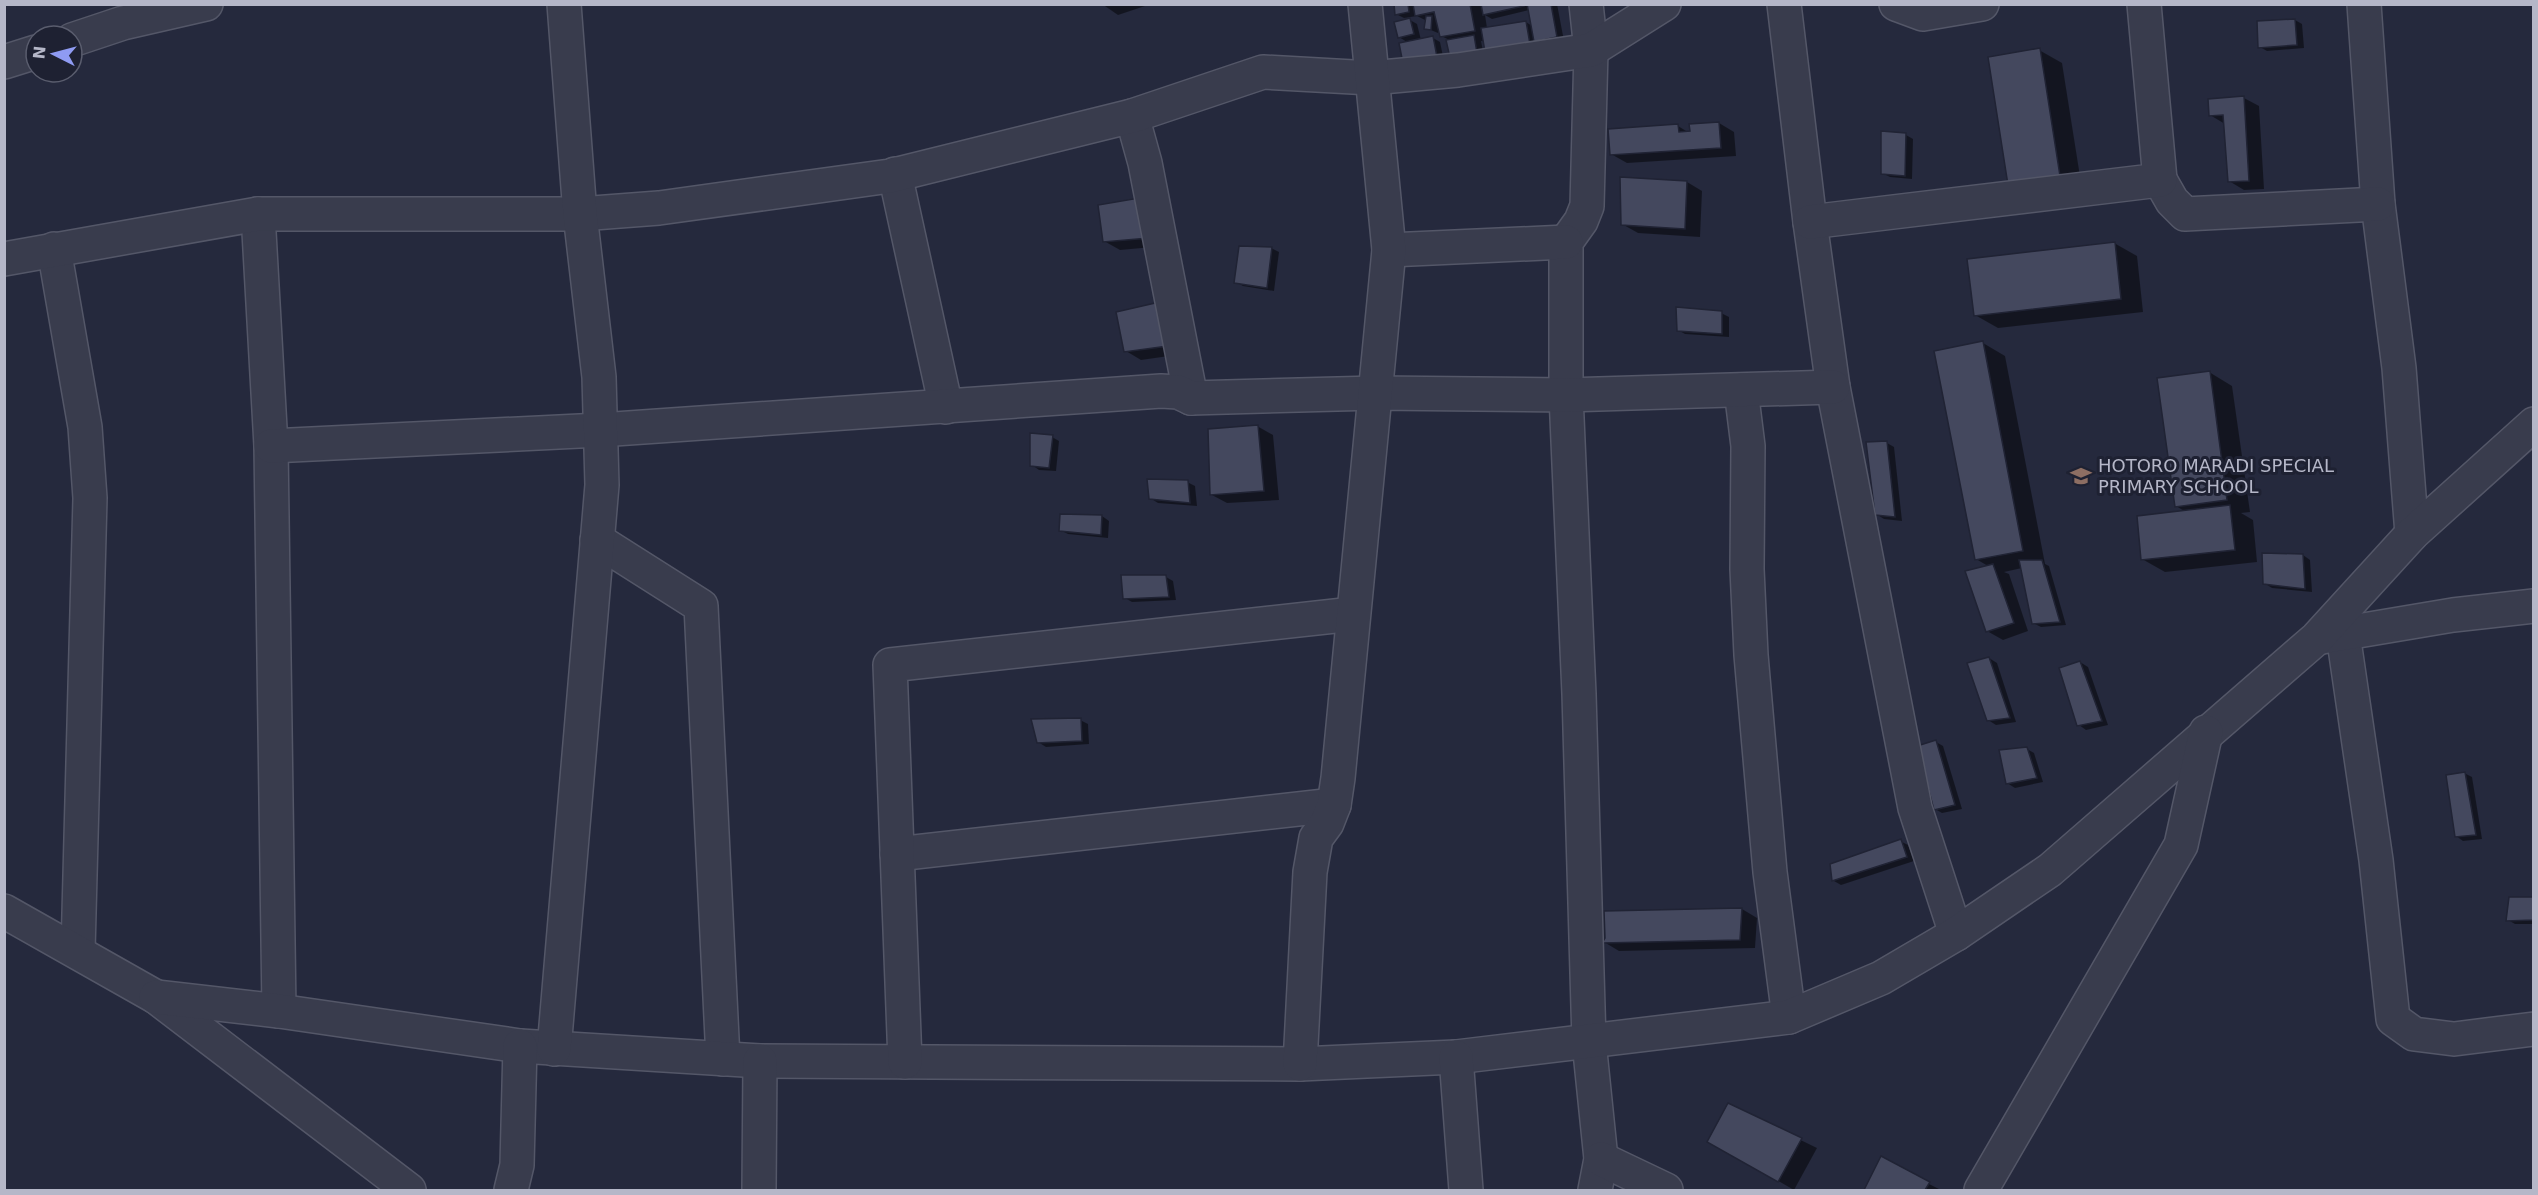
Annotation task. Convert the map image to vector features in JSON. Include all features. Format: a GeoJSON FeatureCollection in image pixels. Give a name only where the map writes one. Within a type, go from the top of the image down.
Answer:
{"type":"FeatureCollection","features":[{"type":"Feature","properties":{"kind":"street"},"geometry":{"type":"LineString","coordinates":[[84,36],[123,23],[206,4]]}},
{"type":"Feature","properties":{"kind":"street"},"geometry":{"type":"LineString","coordinates":[[554,1049],[602,485],[599,377],[580,214],[564,4]]}},
{"type":"Feature","properties":{"kind":"street"},"geometry":{"type":"LineString","coordinates":[[1300,1064],[1310,872],[1316,838],[1327,823],[1334,805],[1389,250],[1365,4]]}},
{"type":"Feature","properties":{"kind":"street"},"geometry":{"type":"LineString","coordinates":[[1586,4],[1591,51],[1587,206],[1581,221],[1566,242],[1566,395],[1579,694],[1589,1042],[1601,1159],[1595,1191]]}},
{"type":"Feature","properties":{"kind":"street"},"geometry":{"type":"LineString","coordinates":[[4,259],[258,214],[580,214],[660,208],[895,174],[1132,116],[1263,72],[1371,78],[1458,70],[1591,51],[1664,4]]}},
{"type":"Feature","properties":{"kind":"street"},"geometry":{"type":"LineString","coordinates":[[1784,4],[1810,222],[1833,387],[1915,808],[1956,934]]}},
{"type":"Feature","properties":{"kind":"street"},"geometry":{"type":"LineString","coordinates":[[1914,8],[1982,4]]}},
{"type":"Feature","properties":{"kind":"street"},"geometry":{"type":"LineString","coordinates":[[2145,4],[2160,180],[2172,201],[2185,214],[2378,204]]}},
{"type":"Feature","properties":{"kind":"street"},"geometry":{"type":"LineString","coordinates":[[2364,4],[2378,204],[2399,368],[2412,534]]}},
{"type":"Feature","properties":{"kind":"street"},"geometry":{"type":"LineString","coordinates":[[4,62],[24,56]]}},
{"type":"Feature","properties":{"kind":"street"},"geometry":{"type":"LineString","coordinates":[[1132,116],[1145,163],[1191,398]]}},
{"type":"Feature","properties":{"kind":"street"},"geometry":{"type":"LineString","coordinates":[[895,174],[946,407]]}},
{"type":"Feature","properties":{"kind":"street"},"geometry":{"type":"LineString","coordinates":[[1810,222],[2160,180]]}},
{"type":"Feature","properties":{"kind":"street"},"geometry":{"type":"LineString","coordinates":[[258,214],[271,446],[279,1011]]}},
{"type":"Feature","properties":{"kind":"street"},"geometry":{"type":"LineString","coordinates":[[1389,250],[1566,242]]}},
{"type":"Feature","properties":{"kind":"street"},"geometry":{"type":"LineString","coordinates":[[54,249],[85,427],[90,498],[78,951]]}},
{"type":"Feature","properties":{"kind":"street"},"geometry":{"type":"LineString","coordinates":[[271,446],[600,430],[1161,392],[1178,392],[1191,398],[1376,393],[1566,395],[1833,387]]}},
{"type":"Feature","properties":{"kind":"street"},"geometry":{"type":"LineString","coordinates":[[1741,390],[1748,446],[1747,569],[1751,655],[1770,872],[1789,1017]]}},
{"type":"Feature","properties":{"kind":"street"},"geometry":{"type":"LineString","coordinates":[[156,997],[279,1011],[520,1046],[760,1061],[1300,1064],[1455,1057],[1789,1017],[1881,978],[1956,934],[2050,870],[2206,732],[2330,636],[2412,534],[2534,424]]}},
{"type":"Feature","properties":{"kind":"street"},"geometry":{"type":"LineString","coordinates":[[597,540],[701,606],[723,1059]]}},
{"type":"Feature","properties":{"kind":"street"},"geometry":{"type":"LineString","coordinates":[[2330,636],[2453,615],[2534,606]]}},
{"type":"Feature","properties":{"kind":"street"},"geometry":{"type":"LineString","coordinates":[[905,1062],[890,665],[1353,614]]}},
{"type":"Feature","properties":{"kind":"street"},"geometry":{"type":"LineString","coordinates":[[2330,636],[2377,872],[2393,1019],[2414,1034],[2454,1039],[2534,1029]]}},
{"type":"Feature","properties":{"kind":"street"},"geometry":{"type":"LineString","coordinates":[[1981,1191],[2181,845],[2206,732]]}},
{"type":"Feature","properties":{"kind":"street"},"geometry":{"type":"LineString","coordinates":[[897,854],[1334,805]]}},
{"type":"Feature","properties":{"kind":"street"},"geometry":{"type":"LineString","coordinates":[[4,911],[156,997],[409,1191]]}},
{"type":"Feature","properties":{"kind":"street"},"geometry":{"type":"LineString","coordinates":[[511,1191],[517,1165],[520,1046]]}},
{"type":"Feature","properties":{"kind":"street"},"geometry":{"type":"LineString","coordinates":[[1455,1057],[1466,1191]]}},
{"type":"Feature","properties":{"kind":"street"},"geometry":{"type":"LineString","coordinates":[[759,1191],[760,1061]]}},
{"type":"Feature","properties":{"kind":"street"},"geometry":{"type":"LineString","coordinates":[[1601,1159],[1666,1191]]}},
{"type":"Feature","properties":{"kind":"building"},"geometry":{"type":"Polygon","coordinates":[[[1394,4],[1408,4],[1409,12],[1395,15],[1394,4]]]}},
{"type":"Feature","properties":{"kind":"building"},"geometry":{"type":"Polygon","coordinates":[[[1413,4],[1470,4],[1475,31],[1440,37],[1434,12],[1415,16],[1413,4]]]}},
{"type":"Feature","properties":{"kind":"building"},"geometry":{"type":"Polygon","coordinates":[[[1481,4],[1523,4],[1524,6],[1483,15],[1481,4]]]}},
{"type":"Feature","properties":{"kind":"building"},"geometry":{"type":"Polygon","coordinates":[[[1527,4],[1551,4],[1557,37],[1534,42],[1527,4]]]}},
{"type":"Feature","properties":{"kind":"building"},"geometry":{"type":"Polygon","coordinates":[[[1426,16],[1432,16],[1431,30],[1424,29],[1426,16]]]}},
{"type":"Feature","properties":{"kind":"building"},"geometry":{"type":"Polygon","coordinates":[[[1410,18],[1414,34],[1398,38],[1394,22],[1410,18]]]}},
{"type":"Feature","properties":{"kind":"building"},"geometry":{"type":"Polygon","coordinates":[[[2295,19],[2297,45],[2258,48],[2257,21],[2295,19]]]}},
{"type":"Feature","properties":{"kind":"building"},"geometry":{"type":"Polygon","coordinates":[[[1526,21],[1530,44],[1485,52],[1481,28],[1526,21]]]}},
{"type":"Feature","properties":{"kind":"building"},"geometry":{"type":"Polygon","coordinates":[[[1474,35],[1477,53],[1450,58],[1446,40],[1474,35]]]}},
{"type":"Feature","properties":{"kind":"building"},"geometry":{"type":"Polygon","coordinates":[[[1433,36],[1438,62],[1404,69],[1399,43],[1433,36]]]}},
{"type":"Feature","properties":{"kind":"building"},"geometry":{"type":"Polygon","coordinates":[[[2040,48],[2060,176],[2008,185],[1988,57],[2040,48]]]}},
{"type":"Feature","properties":{"kind":"building"},"geometry":{"type":"Polygon","coordinates":[[[2244,96],[2249,181],[2228,182],[2223,115],[2209,116],[2208,99],[2244,96]]]}},
{"type":"Feature","properties":{"kind":"building"},"geometry":{"type":"Polygon","coordinates":[[[1719,122],[1721,148],[1610,155],[1608,129],[1678,124],[1679,132],[1690,131],[1689,124],[1719,122]]]}},
{"type":"Feature","properties":{"kind":"building"},"geometry":{"type":"Polygon","coordinates":[[[1881,131],[1906,133],[1905,176],[1881,174],[1881,131]]]}},
{"type":"Feature","properties":{"kind":"building"},"geometry":{"type":"Polygon","coordinates":[[[1620,177],[1687,181],[1685,229],[1621,225],[1620,177]]]}},
{"type":"Feature","properties":{"kind":"building"},"geometry":{"type":"Polygon","coordinates":[[[1145,197],[1149,238],[1103,242],[1098,205],[1145,197]]]}},
{"type":"Feature","properties":{"kind":"building"},"geometry":{"type":"Polygon","coordinates":[[[2115,242],[2121,299],[1974,316],[1967,259],[2115,242]]]}},
{"type":"Feature","properties":{"kind":"building"},"geometry":{"type":"Polygon","coordinates":[[[1239,246],[1272,247],[1267,288],[1234,283],[1239,246]]]}},
{"type":"Feature","properties":{"kind":"building"},"geometry":{"type":"Polygon","coordinates":[[[1164,301],[1168,346],[1124,352],[1116,312],[1164,301]]]}},
{"type":"Feature","properties":{"kind":"building"},"geometry":{"type":"Polygon","coordinates":[[[1676,307],[1722,311],[1722,334],[1677,331],[1676,307]]]}},
{"type":"Feature","properties":{"kind":"building"},"geometry":{"type":"Polygon","coordinates":[[[1983,341],[2023,551],[1975,560],[1934,351],[1983,341]]]}},
{"type":"Feature","properties":{"kind":"building","name":"HOTORO MARADI SPECIAL PRIMARY SCHOOL"},"geometry":{"type":"Polygon","coordinates":[[[2210,371],[2227,500],[2175,507],[2157,378],[2210,371]]]}},
{"type":"Feature","properties":{"kind":"building"},"geometry":{"type":"Polygon","coordinates":[[[1258,425],[1264,491],[1210,495],[1208,429],[1258,425]]]}},
{"type":"Feature","properties":{"kind":"building"},"geometry":{"type":"Polygon","coordinates":[[[1030,433],[1053,435],[1049,468],[1030,466],[1030,433]]]}},
{"type":"Feature","properties":{"kind":"building"},"geometry":{"type":"Polygon","coordinates":[[[1887,441],[1895,517],[1875,515],[1866,442],[1887,441]]]}},
{"type":"Feature","properties":{"kind":"building"},"geometry":{"type":"Polygon","coordinates":[[[1147,479],[1188,480],[1190,503],[1149,499],[1147,479]]]}},
{"type":"Feature","properties":{"kind":"building","name":"HOTORO MARADI SPECIAL PRIMARY SCHOOL"},"geometry":{"type":"Polygon","coordinates":[[[2230,505],[2235,550],[2141,560],[2137,516],[2230,505]]]}},
{"type":"Feature","properties":{"kind":"building"},"geometry":{"type":"Polygon","coordinates":[[[1060,514],[1102,515],[1101,535],[1059,531],[1060,514]]]}},
{"type":"Feature","properties":{"kind":"building"},"geometry":{"type":"Polygon","coordinates":[[[2262,553],[2303,554],[2305,589],[2263,584],[2262,553]]]}},
{"type":"Feature","properties":{"kind":"building"},"geometry":{"type":"Polygon","coordinates":[[[2019,560],[2042,560],[2060,622],[2032,624],[2019,560]]]}},
{"type":"Feature","properties":{"kind":"building"},"geometry":{"type":"Polygon","coordinates":[[[1993,564],[2014,623],[1986,632],[1965,571],[1993,564]]]}},
{"type":"Feature","properties":{"kind":"building"},"geometry":{"type":"Polygon","coordinates":[[[1121,575],[1166,575],[1169,597],[1123,599],[1121,575]]]}},
{"type":"Feature","properties":{"kind":"building"},"geometry":{"type":"Polygon","coordinates":[[[1989,657],[2010,718],[1987,721],[1967,663],[1989,657]]]}},
{"type":"Feature","properties":{"kind":"building"},"geometry":{"type":"Polygon","coordinates":[[[2080,661],[2102,721],[2077,726],[2059,668],[2080,661]]]}},
{"type":"Feature","properties":{"kind":"building"},"geometry":{"type":"Polygon","coordinates":[[[1081,718],[1082,741],[1037,743],[1031,719],[1081,718]]]}},
{"type":"Feature","properties":{"kind":"building"},"geometry":{"type":"Polygon","coordinates":[[[1936,740],[1955,805],[1934,810],[1917,746],[1936,740]]]}},
{"type":"Feature","properties":{"kind":"building"},"geometry":{"type":"Polygon","coordinates":[[[2027,747],[2037,778],[2006,784],[1999,750],[2027,747]]]}},
{"type":"Feature","properties":{"kind":"building"},"geometry":{"type":"Polygon","coordinates":[[[2465,772],[2476,835],[2455,837],[2446,775],[2465,772]]]}},
{"type":"Feature","properties":{"kind":"building"},"geometry":{"type":"Polygon","coordinates":[[[1901,839],[1907,857],[1832,881],[1830,864],[1901,839]]]}},
{"type":"Feature","properties":{"kind":"building"},"geometry":{"type":"Polygon","coordinates":[[[2509,897],[2534,897],[2534,920],[2506,921],[2509,897]]]}},
{"type":"Feature","properties":{"kind":"building"},"geometry":{"type":"Polygon","coordinates":[[[1742,908],[1740,940],[1602,943],[1605,938],[1604,911],[1742,908]]]}},
{"type":"Feature","properties":{"kind":"building"},"geometry":{"type":"Polygon","coordinates":[[[1728,1103],[1802,1138],[1778,1182],[1707,1142],[1728,1103]]]}},
{"type":"Feature","properties":{"kind":"building"},"geometry":{"type":"Polygon","coordinates":[[[1881,1156],[1930,1182],[1925,1190],[1864,1190],[1881,1156]]]}},
{"type":"Feature","properties":{"kind":"place","name":"HOTORO MARADI SPECIAL PRIMARY SCHOOL"},"geometry":{"type":"Point","coordinates":[2081,476]}}]}
